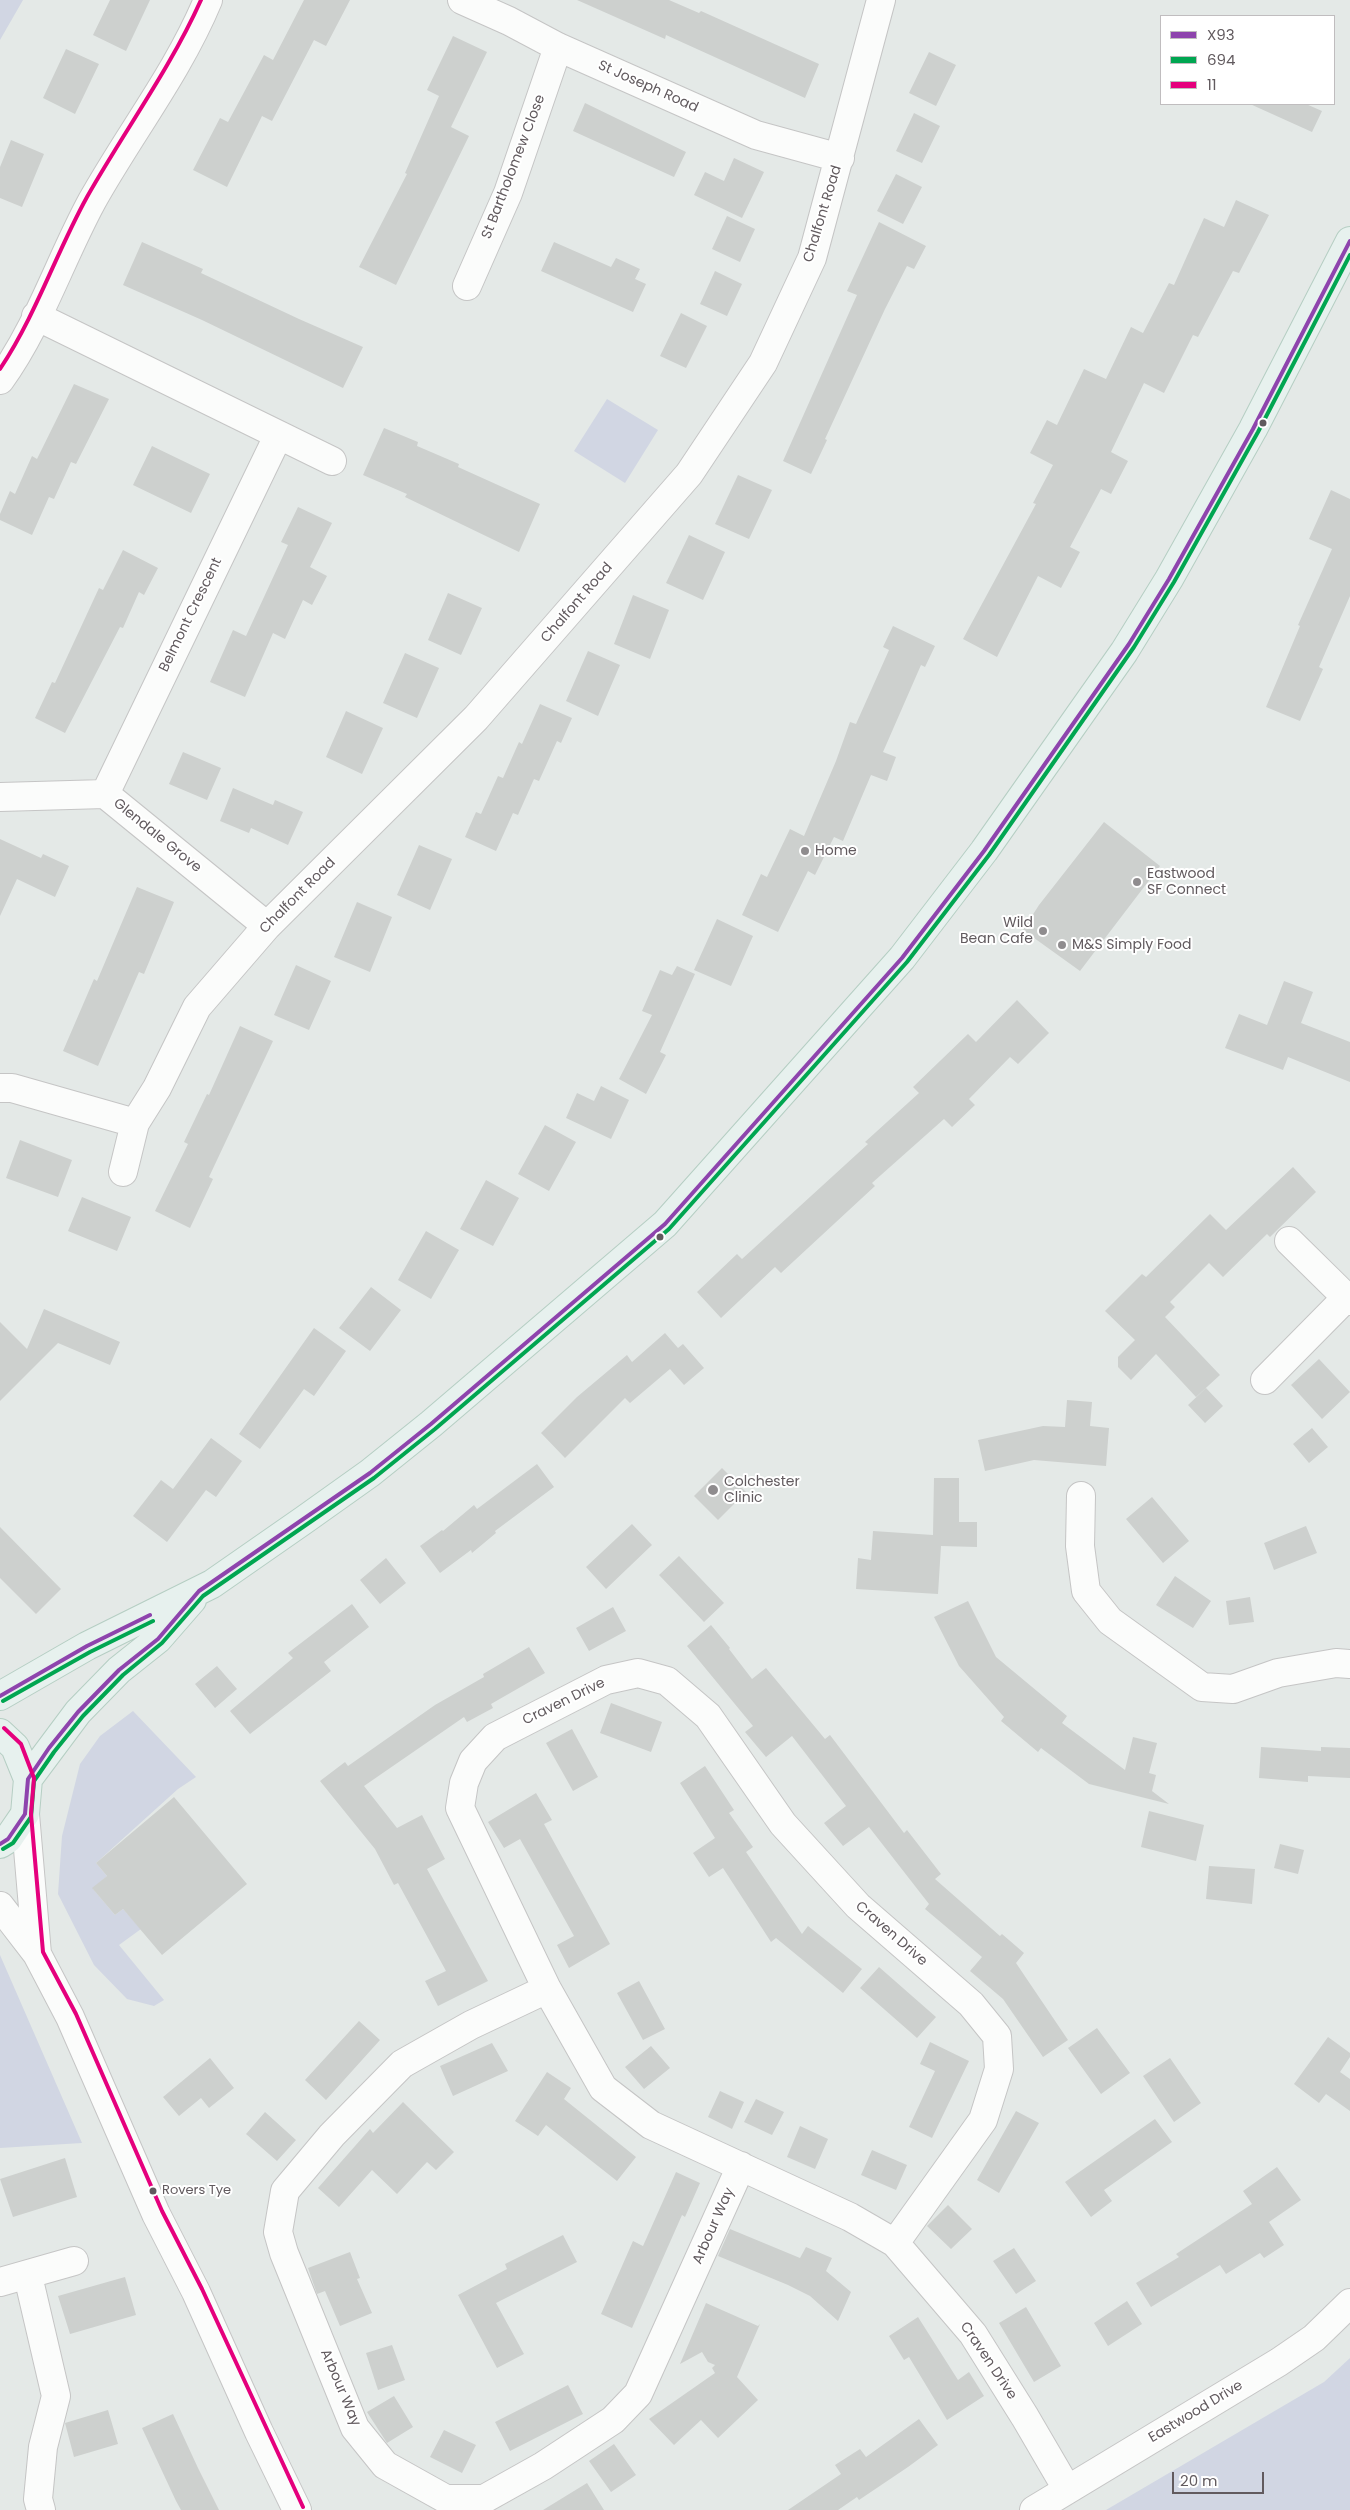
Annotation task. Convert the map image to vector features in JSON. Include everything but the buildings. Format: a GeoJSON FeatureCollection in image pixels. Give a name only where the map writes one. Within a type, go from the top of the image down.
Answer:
{"type":"FeatureCollection","features":[{"type":"Feature","properties":{"kind":"main road"},"geometry":{"type":"LineString","coordinates":[[0,1696],[87,1646],[199,1591],[370,1473],[431,1424],[665,1224],[902,958],[984,851],[1129,644],[1169,579],[1253,429],[1350,240]]}},
{"type":"Feature","properties":{"kind":"main road"},"geometry":{"type":"LineString","coordinates":[[28,1779],[78,1712],[119,1670],[158,1639],[199,1591]]}},
{"type":"Feature","properties":{"kind":"main road"},"geometry":{"type":"LineString","coordinates":[[0,1733],[16,1747],[28,1779],[25,1814],[8,1839],[0,1844]]}},
{"type":"Feature","properties":{"kind":"street"},"geometry":{"type":"LineString","coordinates":[[0,380],[36,316],[92,201],[157,98],[208,0]]}},
{"type":"Feature","properties":{"kind":"street","name":"St Joseph Road"},"geometry":{"type":"LineString","coordinates":[[462,0],[509,21],[558,47],[756,135],[840,158]]}},
{"type":"Feature","properties":{"kind":"street","name":"Chalfont Road"},"geometry":{"type":"LineString","coordinates":[[123,1172],[135,1124],[157,1088],[197,1007],[267,926],[476,718],[689,474],[763,363],[812,258],[840,158],[880,0]]}},
{"type":"Feature","properties":{"kind":"street","name":"St Bartholomew Close"},"geometry":{"type":"LineString","coordinates":[[467,286],[508,193],[558,47]]}},
{"type":"Feature","properties":{"kind":"street"},"geometry":{"type":"LineString","coordinates":[[36,316],[332,461]]}},
{"type":"Feature","properties":{"kind":"street","name":"Belmont Crescent"},"geometry":{"type":"LineString","coordinates":[[105,794],[278,436]]}},
{"type":"Feature","properties":{"kind":"street","name":"Glendale Grove"},"geometry":{"type":"LineString","coordinates":[[0,797],[105,794],[267,926]]}},
{"type":"Feature","properties":{"kind":"street"},"geometry":{"type":"LineString","coordinates":[[0,1088],[12,1088],[135,1124]]}},
{"type":"Feature","properties":{"kind":"street"},"geometry":{"type":"LineString","coordinates":[[1265,1380],[1348,1300],[1289,1242]]}},
{"type":"Feature","properties":{"kind":"street"},"geometry":{"type":"LineString","coordinates":[[1081,1496],[1080,1546],[1086,1591],[1110,1622],[1202,1687],[1233,1689],[1278,1673],[1336,1663],[1350,1664]]}},
{"type":"Feature","properties":{"kind":"street","name":"Craven Drive"},"geometry":{"type":"LineString","coordinates":[[895,2243],[983,2120],[1000,2069],[997,2036],[971,2004],[858,1906],[783,1824],[708,1716],[667,1681],[638,1673],[606,1680],[495,1737],[473,1760],[464,1783],[460,1808],[547,1988],[603,2088],[651,2125],[850,2217],[895,2243],[973,2334],[1067,2489]]}},
{"type":"Feature","properties":{"kind":"street"},"geometry":{"type":"LineString","coordinates":[[25,1814],[37,1954]]}},
{"type":"Feature","properties":{"kind":"street"},"geometry":{"type":"LineString","coordinates":[[0,1906],[37,1954],[70,2017],[156,2214],[196,2292],[259,2432],[297,2510]]}},
{"type":"Feature","properties":{"kind":"street","name":"Arbour Way"},"geometry":{"type":"LineString","coordinates":[[547,1988],[471,2025],[402,2064],[332,2135],[285,2191],[278,2232],[284,2253],[355,2428],[385,2465],[446,2499],[484,2499],[542,2466],[613,2420],[638,2394],[741,2166]]}},
{"type":"Feature","properties":{"kind":"street"},"geometry":{"type":"LineString","coordinates":[[0,2282],[28,2276],[74,2261]]}},
{"type":"Feature","properties":{"kind":"street"},"geometry":{"type":"LineString","coordinates":[[28,2276],[56,2396],[42,2447],[38,2499],[41,2510]]}},
{"type":"Feature","properties":{"kind":"street","name":"Eastwood Drive"},"geometry":{"type":"LineString","coordinates":[[1034,2510],[1279,2362],[1314,2338],[1350,2304]]}},
{"type":"Feature","properties":{"kind":"shaded area"},"geometry":{"type":"Polygon","coordinates":[[[0,0],[23,0],[0,40],[0,0]]]}},
{"type":"Feature","properties":{"kind":"shaded area"},"geometry":{"type":"Polygon","coordinates":[[[607,399],[658,430],[625,483],[574,451],[607,399]]]}},
{"type":"Feature","properties":{"kind":"shaded area"},"geometry":{"type":"Polygon","coordinates":[[[133,1711],[196,1777],[178,1789],[96,1863],[107,1876],[93,1889],[115,1915],[123,1909],[141,1929],[119,1945],[164,2000],[154,2006],[127,1999],[94,1965],[58,1894],[62,1836],[80,1764],[100,1736],[133,1711]]]}},
{"type":"Feature","properties":{"kind":"shaded area"},"geometry":{"type":"Polygon","coordinates":[[[0,1955],[82,2143],[0,2148],[0,1955]]]}},
{"type":"Feature","properties":{"kind":"shaded area"},"geometry":{"type":"Polygon","coordinates":[[[1350,2358],[1350,2510],[1106,2510],[1324,2382],[1350,2358]]]}},
{"type":"Feature","properties":{"kind":"transit line","name":"11"},"geometry":{"type":"LineString","coordinates":[[0,369],[35,306],[87,197],[161,75],[189,26],[201,0]]}},
{"type":"Feature","properties":{"kind":"transit line","name":"X93"},"geometry":{"type":"LineString","coordinates":[[0,1844],[8,1839],[25,1814],[28,1779],[49,1748],[78,1712],[119,1670],[158,1639],[199,1591],[370,1473],[431,1424],[665,1224],[902,958],[984,851],[1129,644],[1169,579],[1253,429],[1350,241]]}},
{"type":"Feature","properties":{"kind":"transit line","name":"694"},"geometry":{"type":"LineString","coordinates":[[3,1849],[13,1843],[31,1817],[34,1781],[54,1752],[83,1716],[123,1675],[162,1643],[203,1596],[374,1478],[435,1429],[669,1229],[907,962],[989,855],[1134,647],[1174,582],[1258,432],[1350,255]]}},
{"type":"Feature","properties":{"kind":"transit line","name":"X93"},"geometry":{"type":"LineString","coordinates":[[0,1696],[87,1646],[150,1615]]}},
{"type":"Feature","properties":{"kind":"transit line","name":"694"},"geometry":{"type":"LineString","coordinates":[[3,1701],[90,1652],[153,1621]]}},
{"type":"Feature","properties":{"kind":"transit line","name":"11"},"geometry":{"type":"LineString","coordinates":[[4,1728],[21,1744],[34,1778],[31,1814],[43,1952],[76,2014],[162,2211],[202,2289],[303,2507]]}},
{"type":"Feature","properties":{"kind":"place","name":"Home"},"geometry":{"type":"Point","coordinates":[805,851]}},
{"type":"Feature","properties":{"kind":"place","name":"Eastwood SF Connect"},"geometry":{"type":"Point","coordinates":[1137,882]}},
{"type":"Feature","properties":{"kind":"place","name":"Wild Bean Cafe"},"geometry":{"type":"Point","coordinates":[1043,931]}},
{"type":"Feature","properties":{"kind":"place","name":"M&S Simply Food"},"geometry":{"type":"Point","coordinates":[1062,945]}},
{"type":"Feature","properties":{"kind":"place","name":"Colchester Clinic"},"geometry":{"type":"Point","coordinates":[713,1490]}},
{"type":"Feature","properties":{"kind":"place","name":"Rovers Tye"},"geometry":{"type":"Point","coordinates":[153,2191]}}]}
